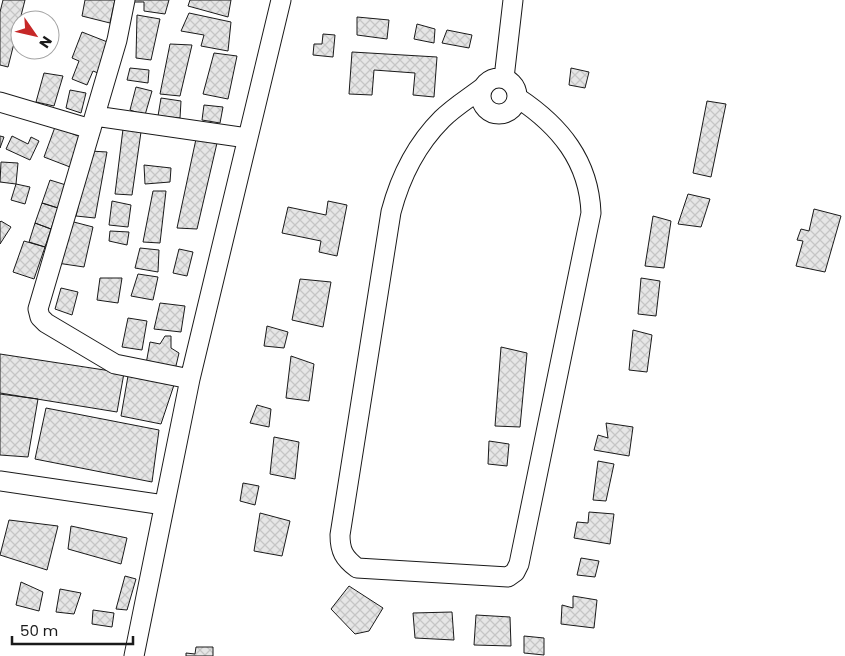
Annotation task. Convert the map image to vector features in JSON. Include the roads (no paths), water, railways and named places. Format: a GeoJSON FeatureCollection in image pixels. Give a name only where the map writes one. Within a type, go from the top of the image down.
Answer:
{"type":"FeatureCollection","features":[{"type":"Feature","properties":{"kind":"street"},"geometry":{"type":"LineString","coordinates":[[125,0],[117,40],[38,309],[40,317],[115,364],[190,379]]}},
{"type":"Feature","properties":{"kind":"street"},"geometry":{"type":"LineString","coordinates":[[134,656],[190,379],[281,0]]}},
{"type":"Feature","properties":{"kind":"street"},"geometry":{"type":"LineString","coordinates":[[504,78],[513,0]]}},
{"type":"Feature","properties":{"kind":"street"},"geometry":{"type":"LineString","coordinates":[[504,78],[514,86],[518,98],[543,115],[560,131],[585,172],[590,192],[591,213],[519,564],[515,572],[508,577],[357,568],[348,561],[340,550],[340,535],[390,212],[398,186],[418,149],[442,118],[492,80],[504,78]]}},
{"type":"Feature","properties":{"kind":"street"},"geometry":{"type":"LineString","coordinates":[[482,88],[481,101],[484,107],[494,114],[506,113],[512,110],[518,98]]}},
{"type":"Feature","properties":{"kind":"street"},"geometry":{"type":"LineString","coordinates":[[0,102],[93,122],[247,138]]}},
{"type":"Feature","properties":{"kind":"street"},"geometry":{"type":"LineString","coordinates":[[0,481],[164,505]]}}]}
